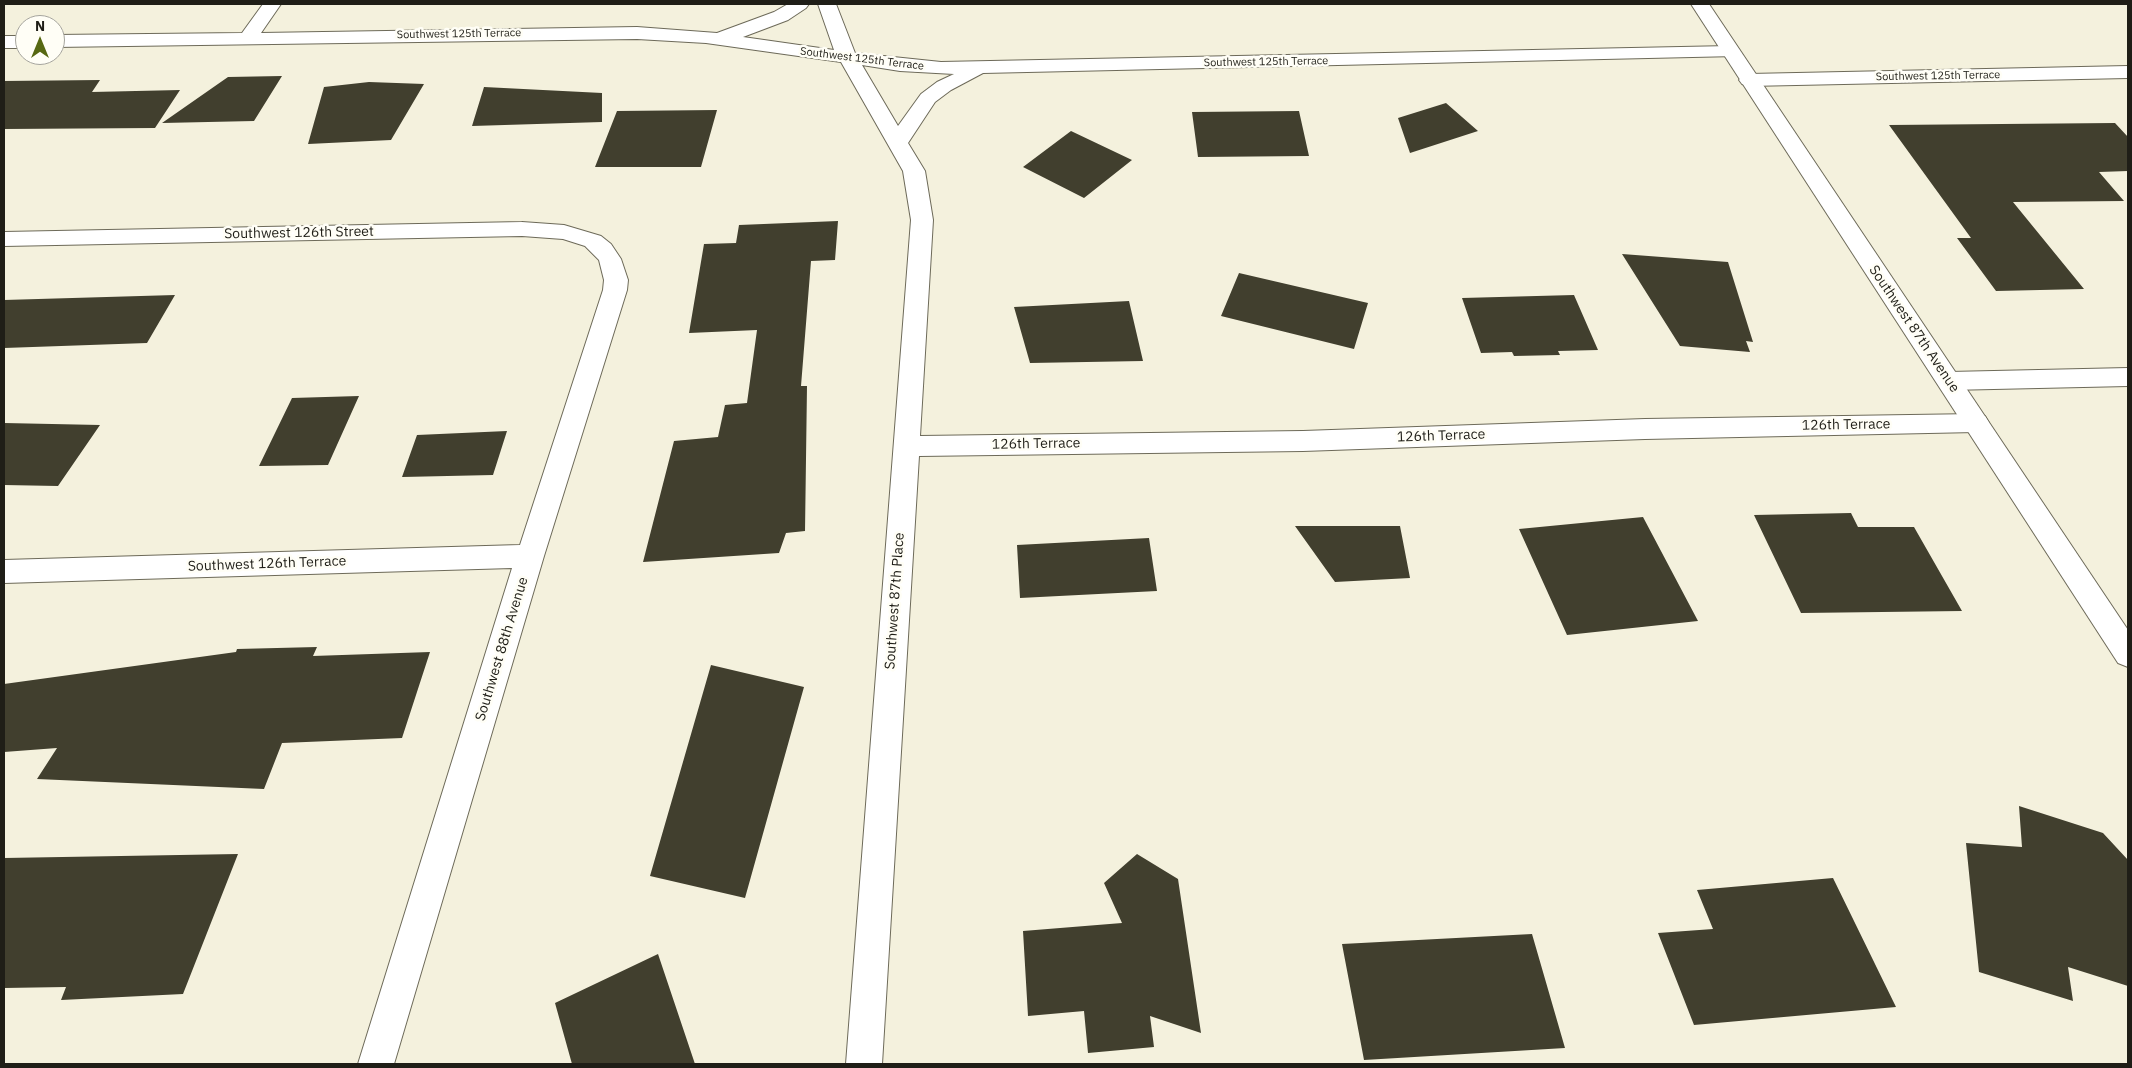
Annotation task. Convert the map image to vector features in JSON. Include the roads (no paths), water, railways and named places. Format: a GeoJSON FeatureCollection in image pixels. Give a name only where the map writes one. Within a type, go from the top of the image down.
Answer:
{"type":"FeatureCollection","features":[{"type":"Feature","properties":{"kind":"street"},"geometry":{"type":"LineString","coordinates":[[248,38],[272,4]]}},
{"type":"Feature","properties":{"kind":"street"},"geometry":{"type":"LineString","coordinates":[[721,38],[781,16],[800,4]]}},
{"type":"Feature","properties":{"kind":"street","name":"Southwest 87th Place"},"geometry":{"type":"LineString","coordinates":[[827,4],[835,30],[849,58],[914,171],[922,220],[864,1064]]}},
{"type":"Feature","properties":{"kind":"street","name":"Southwest 87th Avenue"},"geometry":{"type":"LineString","coordinates":[[1700,4],[2128,654]]}},
{"type":"Feature","properties":{"kind":"street","name":"Southwest 125th Terrace"},"geometry":{"type":"LineString","coordinates":[[65,41],[586,33],[675,34],[721,38],[921,67],[980,68],[1730,52]]}},
{"type":"Feature","properties":{"kind":"street"},"geometry":{"type":"LineString","coordinates":[[898,142],[928,98],[944,86],[980,68]]}},
{"type":"Feature","properties":{"kind":"street","name":"Southwest 125th Terrace"},"geometry":{"type":"LineString","coordinates":[[1749,80],[2128,72]]}},
{"type":"Feature","properties":{"kind":"street","name":"Southwest 126th Street"},"geometry":{"type":"LineString","coordinates":[[4,239],[522,229],[564,232],[593,241]]}},
{"type":"Feature","properties":{"kind":"street","name":"Southwest 88th Avenue"},"geometry":{"type":"LineString","coordinates":[[376,1064],[530,556],[615,290],[616,280],[610,259],[603,249],[593,241]]}},
{"type":"Feature","properties":{"kind":"street"},"geometry":{"type":"LineString","coordinates":[[1949,381],[2128,377]]}},
{"type":"Feature","properties":{"kind":"street","name":"126th Terrace"},"geometry":{"type":"LineString","coordinates":[[905,446],[1303,441],[1645,429],[1976,424]]}},
{"type":"Feature","properties":{"kind":"street","name":"Southwest 126th Terrace"},"geometry":{"type":"LineString","coordinates":[[4,571],[530,556]]}}]}
